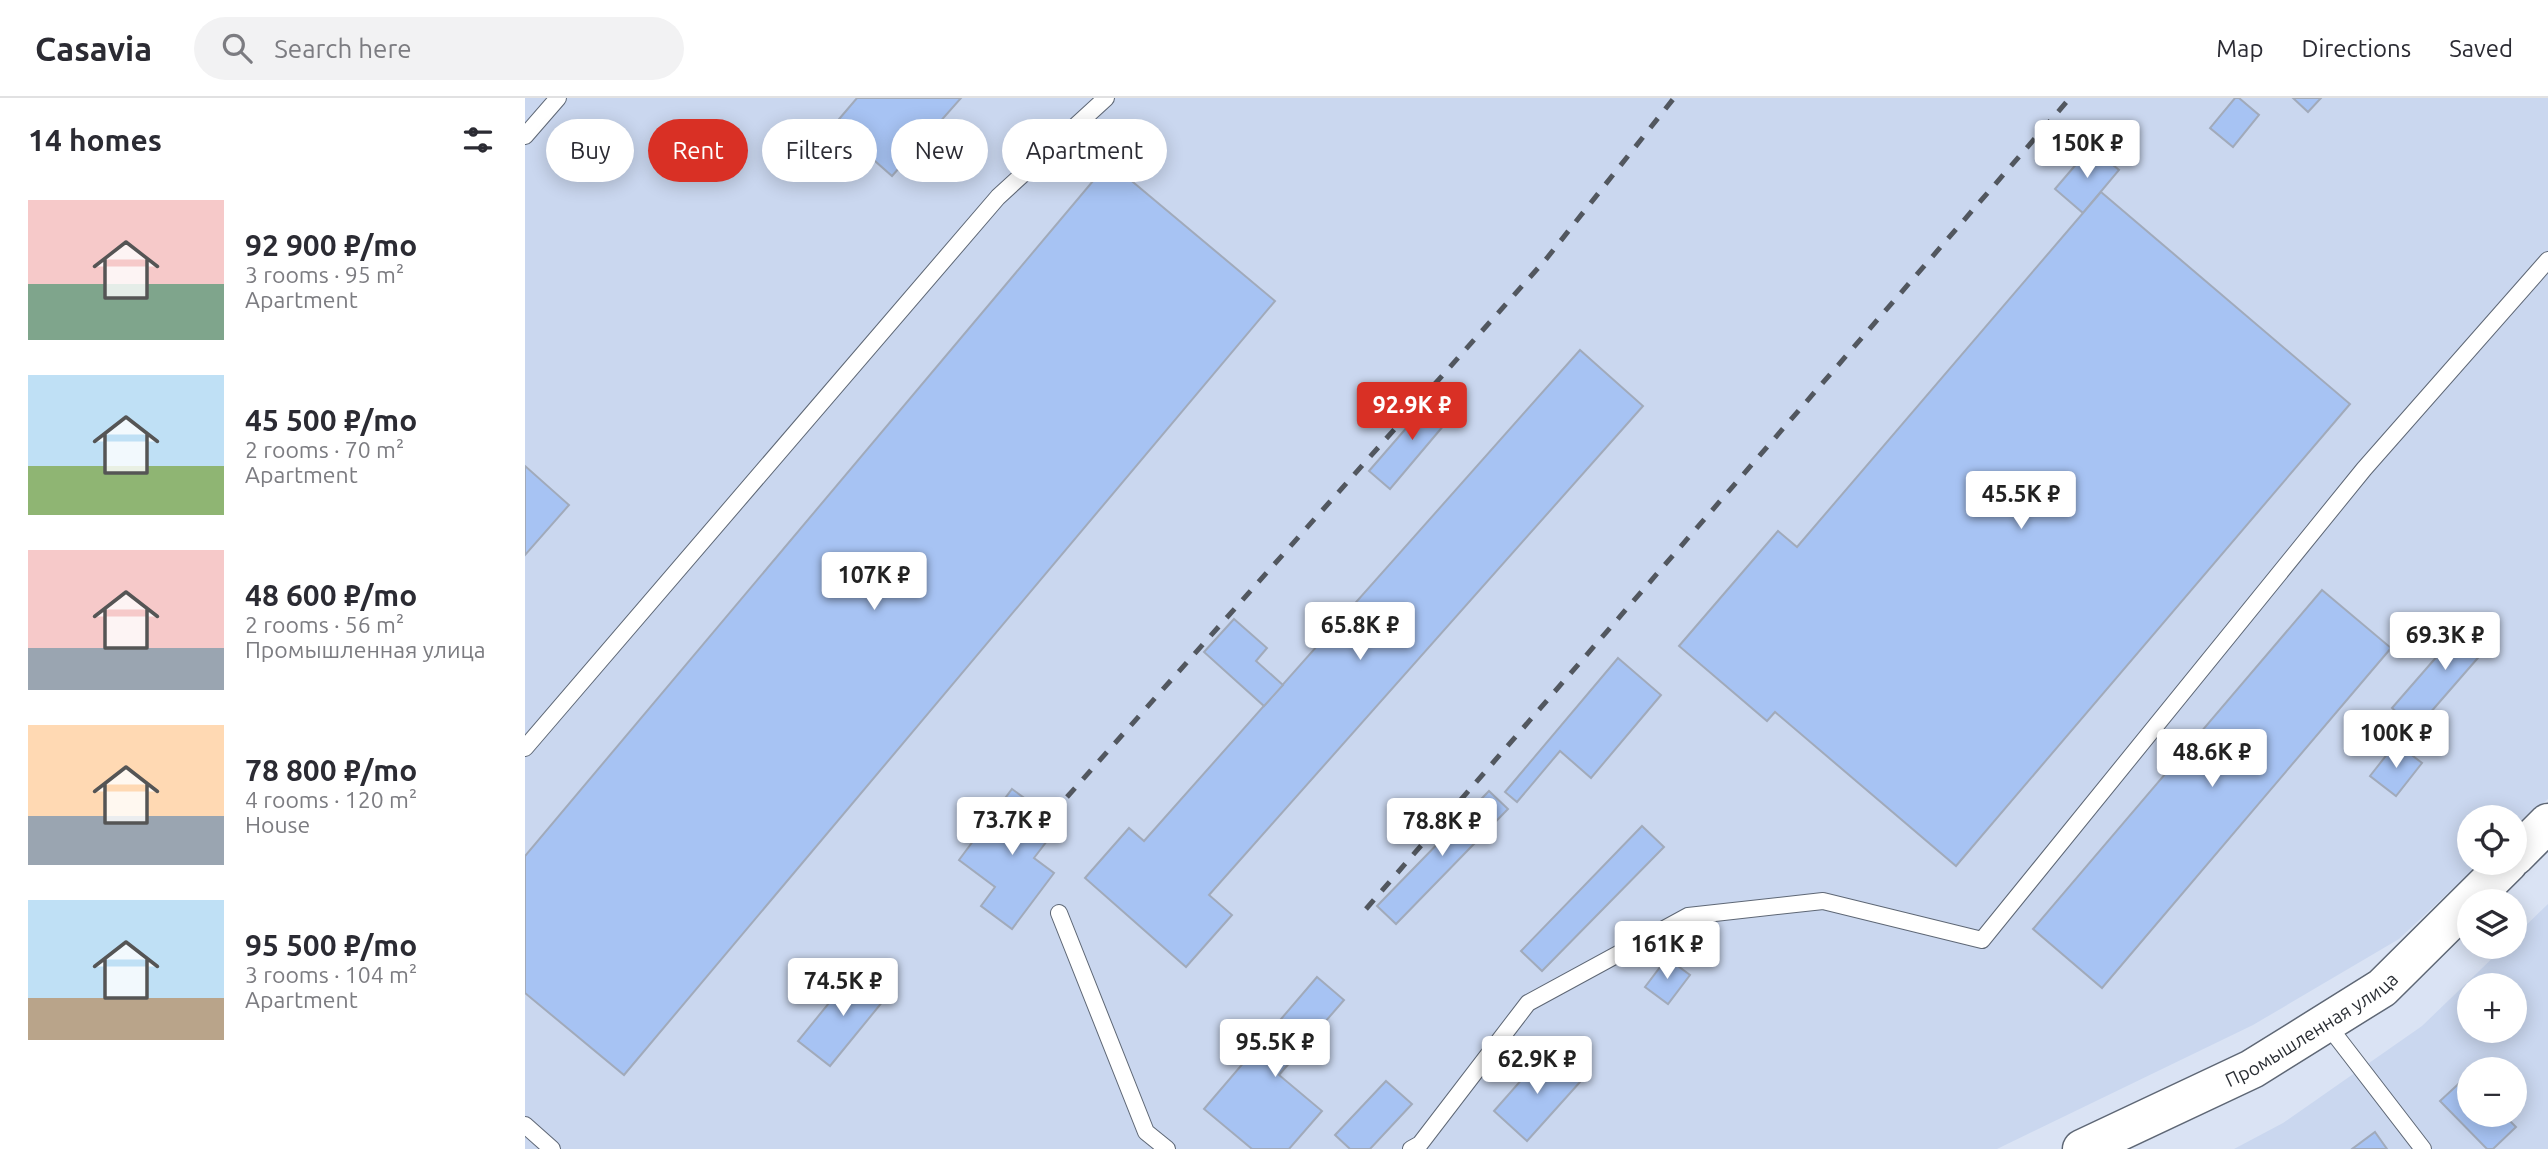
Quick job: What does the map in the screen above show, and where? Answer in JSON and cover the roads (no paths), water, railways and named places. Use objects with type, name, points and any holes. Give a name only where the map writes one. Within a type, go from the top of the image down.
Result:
[{"type":"main road","points":[[2527,844],[2548,822]]},
{"type":"main road","name":"Промышленная улица","points":[[2082,1149],[2252,1069],[2382,988],[2496,875]]},
{"type":"lane","points":[[525,136],[558,98]]},
{"type":"lane","points":[[525,748],[998,197],[1106,98]]},
{"type":"lane","points":[[1411,1149],[1420,1144],[1528,1003],[1688,916],[1823,901],[1982,940],[2364,469],[2548,260]]},
{"type":"lane","points":[[1059,913],[1146,1132],[1167,1149]]},
{"type":"lane","points":[[2326,1023],[2423,1149]]},
{"type":"lane","points":[[525,1125],[552,1149]]},
{"type":"railway","points":[[1067,797],[1547,258],[1674,98]]},
{"type":"railway","points":[[1366,909],[2070,98]]}]
